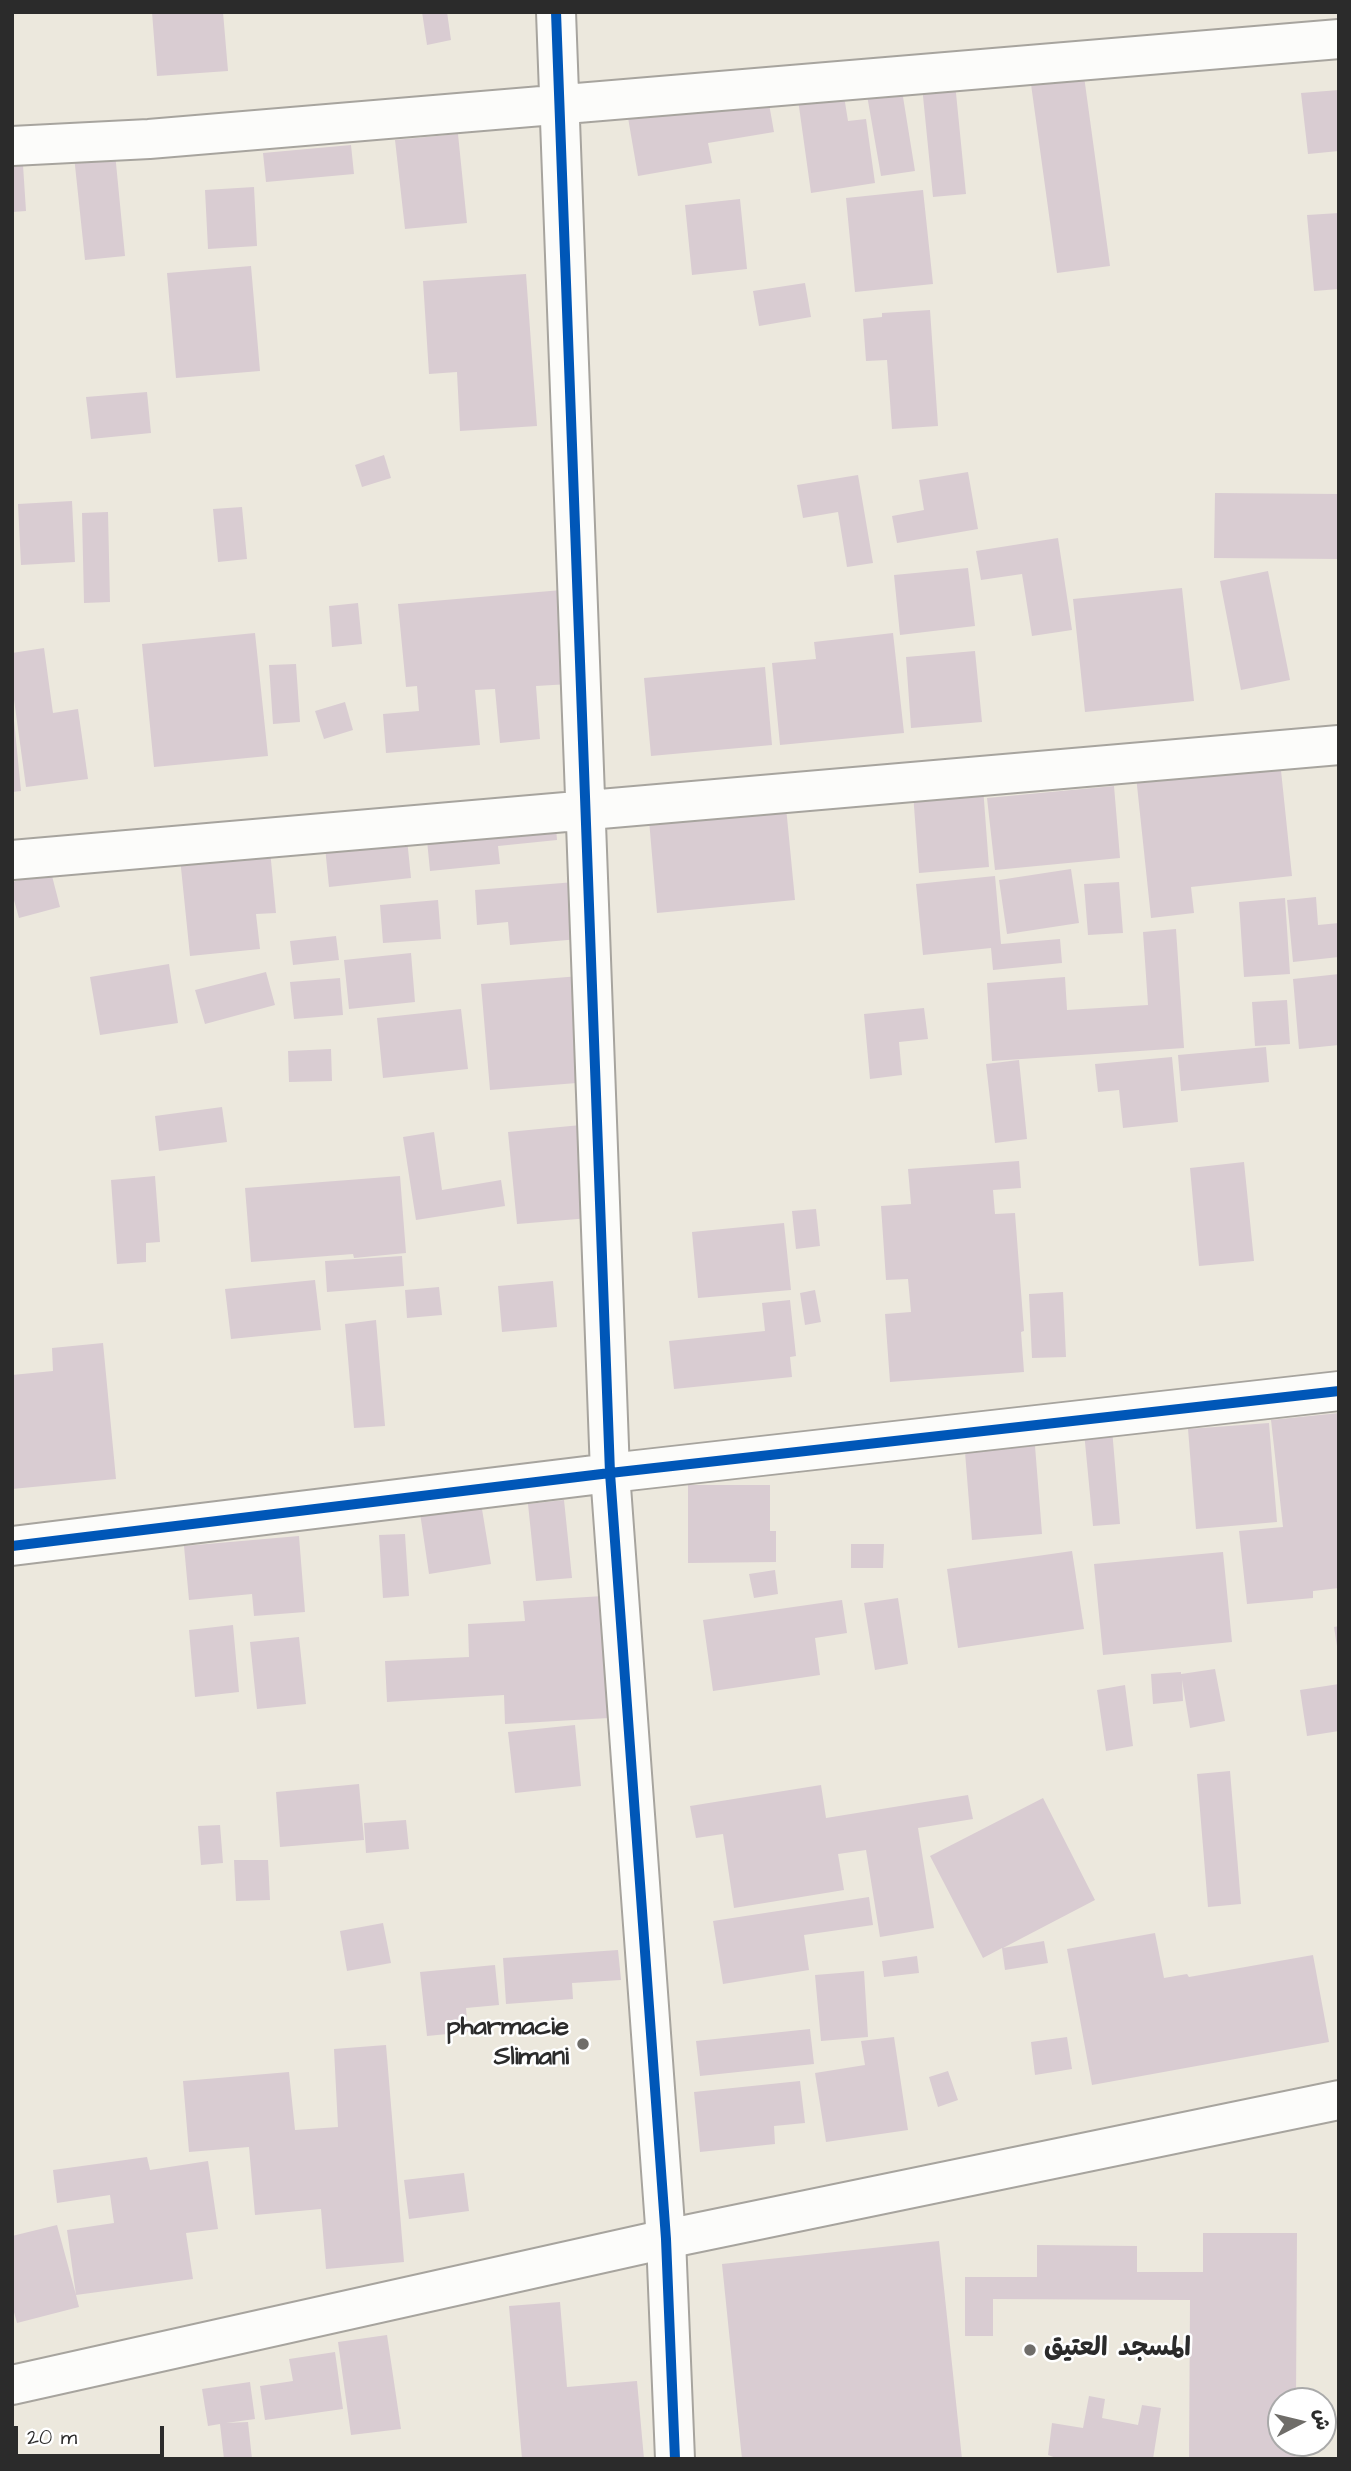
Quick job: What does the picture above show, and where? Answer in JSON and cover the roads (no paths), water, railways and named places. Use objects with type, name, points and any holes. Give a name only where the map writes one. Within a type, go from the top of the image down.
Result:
[{"type":"street","points":[[556,12],[610,1474],[666,2239],[675,2459]]},
{"type":"street","points":[[12,146],[149,139],[1339,39]]},
{"type":"street","points":[[12,860],[1339,745]]},
{"type":"street","points":[[12,1546],[610,1474],[1339,1391]]},
{"type":"street","points":[[12,2385],[666,2239],[1339,2100]]},
{"type":"place","name":"pharmacie Slimani","points":[[583,2044]]},
{"type":"place","name":"المسجد العتيق","points":[[1030,2350]]}]
